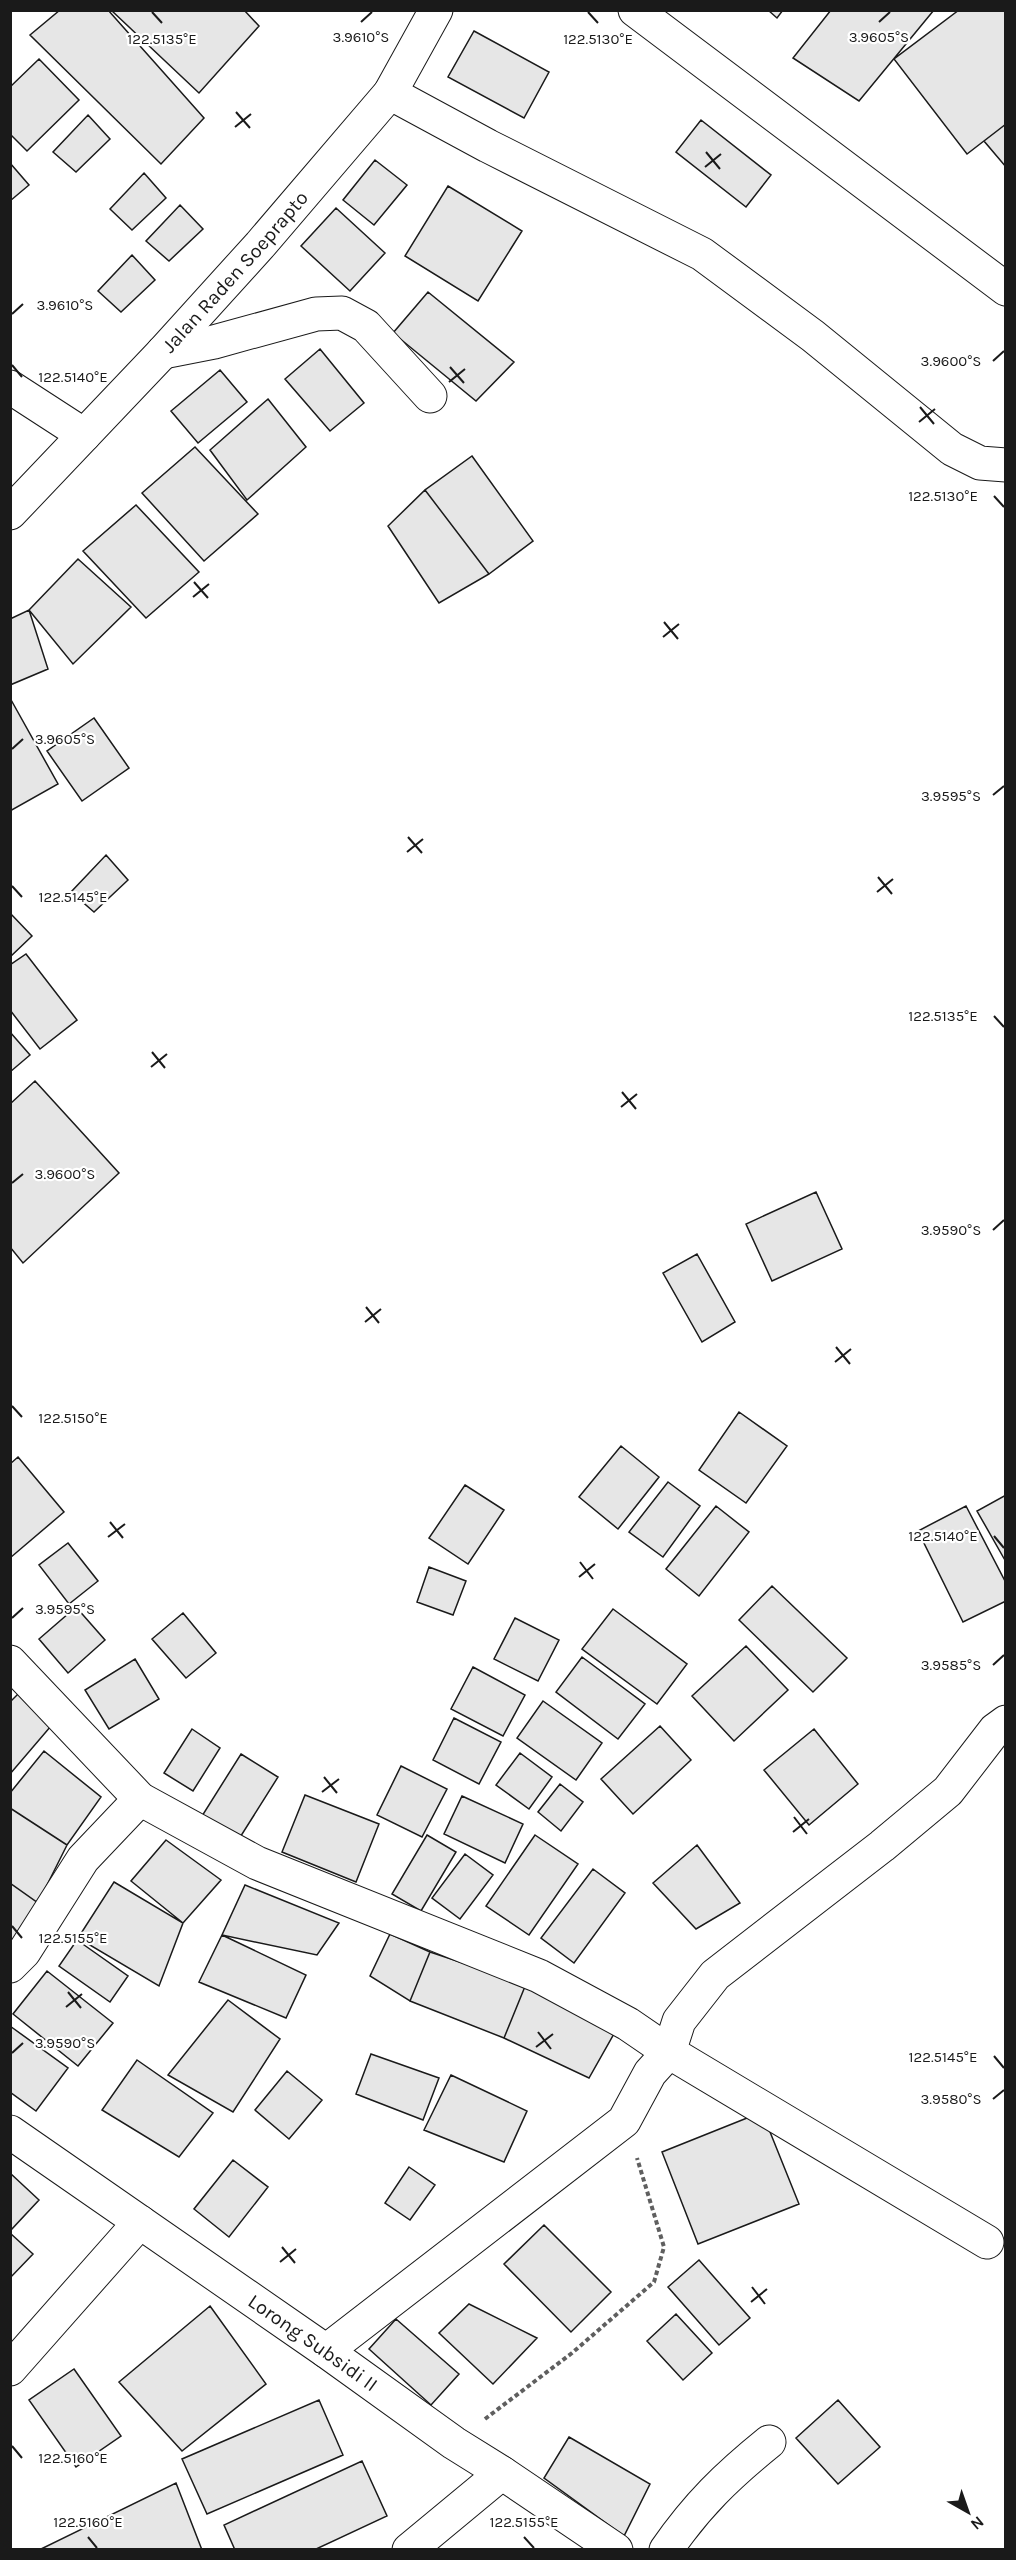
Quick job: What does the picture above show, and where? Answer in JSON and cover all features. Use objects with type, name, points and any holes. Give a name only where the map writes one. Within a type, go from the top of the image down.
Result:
[{"type":"main road","name":"Jalan Raden Soeprapto","points":[[10,513],[163,352],[260,245],[390,93],[436,10]]},
{"type":"main road","points":[[634,10],[1005,289]]},
{"type":"main road","points":[[390,93],[702,254],[830,349],[952,449],[980,463],[1005,465]]},
{"type":"main road","points":[[163,352],[214,342],[316,314],[342,313],[366,326],[430,396]]},
{"type":"main road","points":[[10,387],[84,435]]},
{"type":"main road","points":[[10,1662],[140,1799],[257,1863],[539,1976],[628,2024],[669,2052],[987,2242]]},
{"type":"main road","points":[[326,2351],[624,2121],[650,2073],[669,2052],[679,2021],[715,1975],[882,1846],[948,1791],[995,1730],[1005,1722]]},
{"type":"main road","points":[[10,1966],[24,1952],[83,1859],[140,1799]]},
{"type":"main road","name":"Lorong Subsidi II","points":[[10,2132],[326,2351],[454,2443],[616,2550]]},
{"type":"main road","points":[[10,2369],[140,2222]]},
{"type":"main road","points":[[666,2550],[689,2517],[723,2480],[769,2442]]},
{"type":"main road","points":[[409,2550],[502,2473]]},
{"type":"path","points":[[454,2443],[572,2353],[654,2282],[664,2247],[624,2121]]},
{"type":"building","points":[[60,10],[108,10],[204,118],[161,164],[30,35]]},
{"type":"building","points":[[111,10],[244,10],[259,26],[199,93]]},
{"type":"building","points":[[768,10],[783,10],[777,18]]},
{"type":"building","points":[[831,10],[934,10],[859,101],[793,58]]},
{"type":"building","points":[[959,10],[1006,10],[1006,124],[967,154],[894,59]]},
{"type":"building","points":[[474,31],[549,72],[524,118],[448,77]]},
{"type":"building","points":[[39,59],[79,100],[27,151],[10,134],[10,87]]},
{"type":"building","points":[[88,115],[110,139],[76,172],[53,152]]},
{"type":"building","points":[[701,120],[771,175],[746,207],[676,152]]},
{"type":"building","points":[[1006,124],[1006,167],[984,141]]},
{"type":"building","points":[[375,160],[407,185],[374,225],[343,200]]},
{"type":"building","points":[[10,163],[29,185],[10,201]]},
{"type":"building","points":[[144,173],[166,198],[132,230],[110,209]]},
{"type":"building","points":[[448,186],[522,231],[478,301],[405,256]]},
{"type":"building","points":[[180,205],[203,229],[169,261],[146,241]]},
{"type":"building","points":[[336,208],[385,253],[350,291],[301,246]]},
{"type":"building","points":[[132,255],[155,280],[121,312],[98,291]]},
{"type":"building","points":[[428,292],[514,362],[476,401],[393,333]]},
{"type":"building","points":[[320,349],[364,403],[330,431],[285,379]]},
{"type":"building","points":[[220,370],[247,402],[198,443],[171,411]]},
{"type":"building","points":[[268,399],[306,447],[247,500],[210,450]]},
{"type":"building","points":[[195,447],[258,514],[204,561],[142,493]]},
{"type":"building","points":[[472,456],[533,541],[489,574],[425,490]]},
{"type":"building","points":[[425,490],[489,574],[439,603],[388,526]]},
{"type":"building","points":[[136,505],[199,572],[146,618],[83,551]]},
{"type":"building","points":[[78,559],[131,607],[73,664],[29,610]]},
{"type":"building","points":[[29,610],[48,669],[10,685],[10,619]]},
{"type":"building","points":[[10,698],[58,784],[10,811]]},
{"type":"building","points":[[94,718],[129,768],[82,801],[47,751]]},
{"type":"building","points":[[106,855],[128,880],[94,912],[71,892]]},
{"type":"building","points":[[10,913],[32,936],[10,957]]},
{"type":"building","points":[[26,954],[77,1020],[40,1049],[10,1010],[10,965]]},
{"type":"building","points":[[10,1032],[30,1055],[10,1072]]},
{"type":"building","points":[[35,1081],[119,1173],[23,1263],[10,1247],[10,1104]]},
{"type":"building","points":[[816,1192],[842,1249],[772,1281],[746,1224]]},
{"type":"building","points":[[697,1254],[735,1322],[702,1342],[663,1273]]},
{"type":"building","points":[[739,1412],[787,1446],[746,1503],[699,1470]]},
{"type":"building","points":[[621,1446],[659,1477],[618,1529],[579,1497]]},
{"type":"building","points":[[18,1457],[64,1512],[10,1558],[10,1464]]},
{"type":"building","points":[[668,1482],[700,1506],[663,1557],[629,1532]]},
{"type":"building","points":[[465,1485],[504,1510],[468,1564],[429,1538]]},
{"type":"building","points":[[1006,1495],[1006,1562],[977,1511]]},
{"type":"building","points":[[716,1506],[749,1532],[699,1596],[666,1569]]},
{"type":"building","points":[[966,1506],[1006,1583],[1006,1601],[963,1622],[918,1531]]},
{"type":"building","points":[[68,1543],[98,1581],[69,1604],[39,1565]]},
{"type":"building","points":[[429,1567],[466,1581],[453,1615],[417,1602]]},
{"type":"building","points":[[772,1586],[847,1658],[813,1692],[739,1620]]},
{"type":"building","points":[[76,1607],[105,1640],[68,1673],[39,1639]]},
{"type":"building","points":[[613,1609],[687,1664],[657,1704],[582,1649]]},
{"type":"building","points":[[183,1613],[216,1653],[186,1678],[152,1639]]},
{"type":"building","points":[[515,1618],[559,1640],[538,1681],[494,1659]]},
{"type":"building","points":[[746,1646],[788,1690],[734,1741],[692,1696]]},
{"type":"building","points":[[582,1657],[645,1704],[618,1739],[556,1692]]},
{"type":"building","points":[[135,1659],[159,1699],[109,1729],[85,1690]]},
{"type":"building","points":[[473,1667],[525,1695],[503,1736],[451,1709]]},
{"type":"building","points":[[22,1690],[51,1726],[10,1774],[10,1702]]},
{"type":"building","points":[[543,1701],[602,1743],[576,1780],[517,1738]]},
{"type":"building","points":[[454,1718],[501,1742],[479,1784],[433,1760]]},
{"type":"building","points":[[660,1726],[691,1760],[633,1814],[601,1779]]},
{"type":"building","points":[[192,1729],[220,1748],[193,1791],[164,1773]]},
{"type":"building","points":[[814,1729],[858,1784],[809,1825],[764,1770]]},
{"type":"building","points":[[44,1751],[101,1797],[67,1845],[10,1808],[10,1793]]},
{"type":"building","points":[[520,1753],[552,1777],[529,1809],[496,1785]]},
{"type":"building","points":[[241,1754],[278,1777],[239,1839],[202,1816]]},
{"type":"building","points":[[401,1766],[447,1789],[422,1837],[377,1815]]},
{"type":"building","points":[[560,1784],[583,1802],[561,1831],[538,1812]]},
{"type":"building","points":[[305,1795],[379,1824],[356,1882],[282,1852]]},
{"type":"building","points":[[462,1796],[523,1824],[505,1863],[444,1834]]},
{"type":"building","points":[[10,1808],[67,1845],[38,1903],[10,1883]]},
{"type":"building","points":[[427,1835],[456,1852],[421,1911],[392,1894]]},
{"type":"building","points":[[535,1835],[578,1864],[529,1935],[486,1906]]},
{"type":"building","points":[[166,1840],[221,1880],[183,1923],[131,1881]]},
{"type":"building","points":[[697,1845],[740,1903],[696,1929],[653,1883]]},
{"type":"building","points":[[465,1854],[493,1875],[460,1919],[432,1898]]},
{"type":"building","points":[[593,1869],[625,1893],[574,1963],[541,1938]]},
{"type":"building","points":[[114,1882],[183,1923],[159,1986],[78,1938]]},
{"type":"building","points":[[10,1883],[38,1903],[10,1946]]},
{"type":"building","points":[[245,1885],[339,1923],[317,1955],[222,1935]]},
{"type":"building","points":[[390,1934],[430,1952],[410,2001],[370,1976]]},
{"type":"building","points":[[222,1935],[306,1975],[286,2018],[199,1982]]},
{"type":"building","points":[[77,1940],[128,1976],[110,2002],[59,1966]]},
{"type":"building","points":[[430,1952],[526,1984],[504,2038],[410,2001]]},
{"type":"building","points":[[47,1971],[113,2023],[78,2066],[13,2014]]},
{"type":"building","points":[[526,1984],[615,2032],[589,2078],[504,2038]]},
{"type":"building","points":[[228,2000],[280,2039],[233,2112],[168,2075]]},
{"type":"building","points":[[10,2026],[68,2068],[36,2111],[10,2092]]},
{"type":"building","points":[[371,2054],[439,2078],[423,2120],[356,2094]]},
{"type":"building","points":[[137,2060],[213,2113],[179,2157],[102,2110]]},
{"type":"building","points":[[287,2071],[322,2100],[289,2139],[255,2110]]},
{"type":"building","points":[[451,2075],[527,2111],[504,2162],[424,2130]]},
{"type":"building","points":[[762,2112],[799,2204],[698,2244],[662,2152]]},
{"type":"building","points":[[233,2160],[268,2187],[229,2237],[194,2209]]},
{"type":"building","points":[[409,2167],[435,2185],[410,2220],[385,2203]]},
{"type":"building","points":[[10,2173],[39,2200],[10,2231]]},
{"type":"building","points":[[544,2225],[611,2292],[571,2332],[504,2264]]},
{"type":"building","points":[[10,2233],[33,2254],[10,2278]]},
{"type":"building","points":[[699,2260],[750,2318],[719,2345],[668,2287]]},
{"type":"building","points":[[469,2304],[537,2338],[493,2384],[439,2333]]},
{"type":"building","points":[[210,2306],[266,2384],[182,2451],[119,2382]]},
{"type":"building","points":[[676,2314],[712,2353],[683,2380],[647,2341]]},
{"type":"building","points":[[396,2319],[459,2374],[431,2405],[369,2349]]},
{"type":"building","points":[[74,2369],[121,2436],[76,2467],[29,2400]]},
{"type":"building","points":[[319,2400],[343,2455],[207,2514],[182,2459]]},
{"type":"building","points":[[838,2400],[880,2447],[838,2484],[796,2438]]},
{"type":"building","points":[[569,2437],[650,2484],[624,2536],[544,2478]]},
{"type":"building","points":[[362,2461],[387,2516],[314,2550],[235,2550],[224,2525]]},
{"type":"building","points":[[176,2483],[202,2550],[39,2550]]}]
